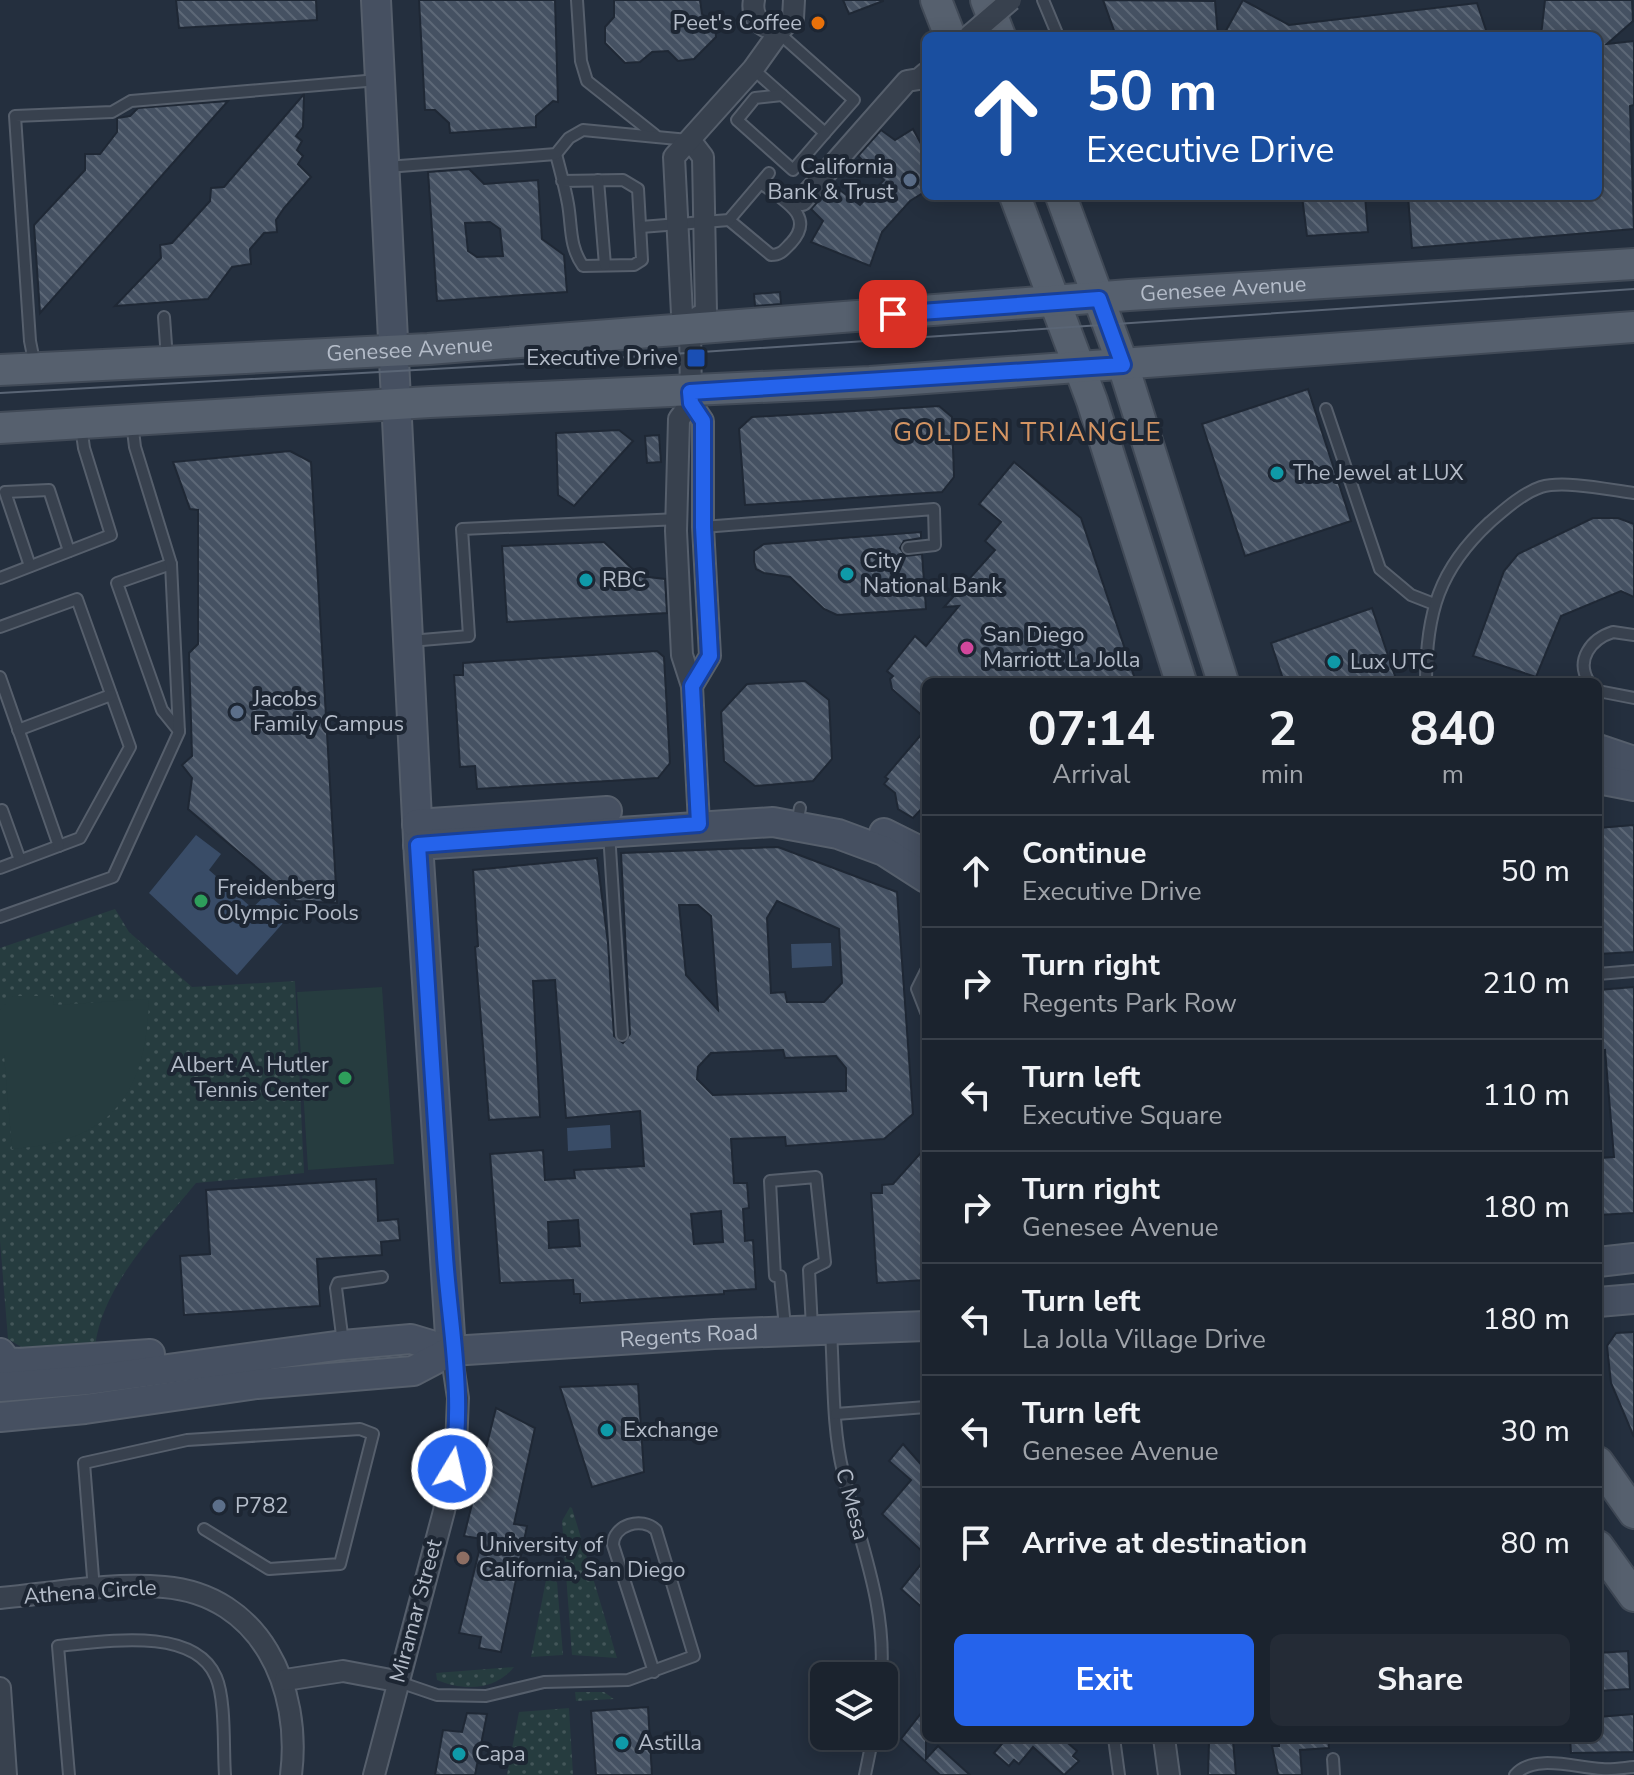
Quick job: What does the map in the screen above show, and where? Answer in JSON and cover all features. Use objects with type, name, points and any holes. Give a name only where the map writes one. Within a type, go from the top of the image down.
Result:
[{"type":"main road","points":[[936,0],[948,32]]},
{"type":"main road","points":[[986,0],[998,32]]},
{"type":"main road","points":[[1016,200],[1079,369],[1180,678]]},
{"type":"main road","points":[[1062,200],[1123,365],[1222,678]]},
{"type":"main road","name":"Genesee Avenue","points":[[0,370],[392,351],[690,327],[1634,264]]},
{"type":"main road","points":[[0,428],[394,404],[691,398],[1634,327]]},
{"type":"main road","points":[[1602,1468],[1634,1513]]},
{"type":"main road","points":[[1602,1552],[1634,1596]]},
{"type":"street","points":[[376,0],[394,404],[451,1351]]},
{"type":"street","points":[[692,686],[710,656],[703,527],[703,421],[691,398],[690,327],[682,314],[674,157],[753,69],[793,18],[794,0]]},
{"type":"street","points":[[974,32],[1011,0]]},
{"type":"street","points":[[754,8],[768,28],[782,31]]},
{"type":"street","points":[[753,69],[757,42],[754,8]]},
{"type":"street","points":[[802,200],[916,79]]},
{"type":"street","points":[[690,140],[703,157],[706,222],[706,312],[690,327]]},
{"type":"street","points":[[691,398],[679,419],[678,525],[682,655],[692,686],[699,815]]},
{"type":"street","points":[[678,525],[703,527]]},
{"type":"street","points":[[680,625],[708,622]]},
{"type":"street","points":[[1602,750],[1634,761]]},
{"type":"street","points":[[1602,780],[1634,786]]},
{"type":"street","points":[[418,835],[609,830],[749,803],[798,816],[884,851],[922,875]]},
{"type":"street","points":[[418,835],[699,815]]},
{"type":"street","points":[[798,816],[853,820],[922,852]]},
{"type":"street","points":[[1602,1262],[1634,1258]]},
{"type":"street","points":[[1602,1302],[1634,1299]]},
{"type":"street","name":"Regents Road","points":[[0,1387],[88,1380],[247,1357],[411,1339],[451,1351],[922,1326]]},
{"type":"street","points":[[0,1353],[7,1362],[19,1363],[193,1351],[247,1357]]},
{"type":"street","name":"Regents Road","points":[[0,1417],[85,1409],[271,1382],[413,1371],[451,1351]]},
{"type":"street","name":"Miramar Street","points":[[374,1775],[396,1681],[444,1511],[456,1447],[458,1398],[451,1351]]},
{"type":"street","name":"Athena Circle","points":[[0,1598],[167,1587],[214,1602],[262,1642],[285,1680],[294,1730],[291,1775]]},
{"type":"street","points":[[285,1680],[343,1671],[396,1681]]},
{"type":"street","points":[[0,1688],[6,1775]]},
{"type":"street","points":[[1165,1742],[1169,1775]]},
{"type":"lane","points":[[577,0],[581,61],[587,81],[655,135]]},
{"type":"lane","points":[[1043,0],[1056,32]]},
{"type":"lane","points":[[782,31],[854,100],[793,170],[737,120],[755,98],[782,95]]},
{"type":"lane","points":[[753,69],[825,133]]},
{"type":"lane","points":[[35,368],[30,341],[15,116],[112,112],[131,101],[380,80]]},
{"type":"lane","points":[[384,168],[556,154],[569,138],[583,130],[690,140]]},
{"type":"lane","points":[[556,154],[573,250],[583,266],[634,265],[642,260],[638,189],[623,180],[562,181]]},
{"type":"lane","points":[[641,227],[729,220],[769,173]]},
{"type":"lane","points":[[598,180],[605,265]]},
{"type":"lane","points":[[729,220],[771,255],[782,252],[800,233],[803,226],[799,215],[761,183]]},
{"type":"lane","points":[[164,317],[167,361]]},
{"type":"lane","points":[[1326,409],[1380,569],[1411,595],[1434,604]]},
{"type":"lane","points":[[0,917],[113,877],[179,732],[171,564],[135,447],[132,420]]},
{"type":"lane","points":[[0,578],[111,535],[84,448],[80,424]]},
{"type":"lane","points":[[1426,678],[1428,628],[1443,578],[1471,540],[1508,506],[1542,486],[1634,493]]},
{"type":"lane","points":[[30,566],[5,492],[49,490],[69,551]]},
{"type":"lane","points":[[703,527],[934,509],[935,545],[908,548]]},
{"type":"lane","points":[[408,642],[469,636],[462,529],[678,525]]},
{"type":"lane","points":[[171,564],[117,583],[162,710],[179,732]]},
{"type":"lane","points":[[0,627],[77,599],[130,747],[80,838],[0,868]]},
{"type":"lane","points":[[1588,678],[1583,664],[1595,641],[1613,632],[1634,635]]},
{"type":"lane","points":[[0,677],[59,846]]},
{"type":"lane","points":[[1602,692],[1634,698]]},
{"type":"lane","points":[[18,730],[111,695]]},
{"type":"lane","points":[[2,810],[20,860]]},
{"type":"lane","points":[[609,830],[622,1035]]},
{"type":"lane","points":[[1602,974],[1634,971]]},
{"type":"lane","points":[[922,979],[917,989],[922,1002]]},
{"type":"lane","points":[[816,1177],[825,1262],[809,1270],[809,1330],[780,1276],[775,1276],[770,1181],[816,1177]]},
{"type":"lane","points":[[343,1345],[338,1283],[382,1277]]},
{"type":"lane","name":"C Mesa","points":[[809,1330],[836,1414],[843,1473],[883,1632],[882,1662]]},
{"type":"lane","points":[[836,1414],[922,1407]]},
{"type":"lane","points":[[94,1590],[84,1463],[187,1440],[360,1429],[373,1434],[340,1564],[269,1569],[204,1529]]},
{"type":"lane","points":[[396,1681],[430,1693],[460,1698],[486,1696],[544,1682],[628,1680],[654,1672],[694,1656],[656,1530],[650,1524],[640,1523],[618,1529],[613,1545],[654,1672]]},
{"type":"lane","points":[[69,1775],[58,1646],[155,1640],[185,1649],[210,1666],[218,1680],[225,1775]]},
{"type":"lane","points":[[1115,1742],[1119,1775]]},
{"type":"lane","points":[[865,1775],[870,1750]]},
{"type":"lane","points":[[1333,1759],[1334,1775]]},
{"type":"lane","points":[[1515,1775],[1516,1771],[1536,1765],[1634,1767]]},
{"type":"green space","points":[[115,909],[129,932],[192,987],[295,981],[304,1173],[196,1183],[149,1239],[120,1280],[108,1302],[95,1347],[28,1351],[8,1339],[0,1241],[0,948]]},
{"type":"green space","name":"Albert A. Hutler Tennis Center","points":[[382,987],[394,1164],[308,1170],[297,992]]},
{"type":"green space","points":[[13,996],[53,996],[54,1005],[149,999],[146,1033],[131,1087],[117,1107],[99,1124],[75,1136],[12,1149],[4,1055],[0,1055],[0,1010]]},
{"type":"green space","points":[[570,1507],[617,1658],[572,1655],[562,1521]]},
{"type":"green space","points":[[546,1580],[557,1582],[563,1655],[531,1657]]},
{"type":"green space","points":[[514,1667],[498,1681],[478,1687],[447,1684],[437,1680],[436,1673]]},
{"type":"green space","points":[[575,1692],[604,1692],[614,1699],[576,1701]]},
{"type":"green space","points":[[569,1708],[573,1775],[507,1775],[519,1712]]},
{"type":"water","name":"Freidenberg Olympic Pools","points":[[196,835],[221,854],[209,870],[252,908],[267,894],[291,914],[237,975],[149,893]]},
{"type":"water","points":[[831,943],[832,966],[792,968],[791,944]]},
{"type":"water","points":[[610,1125],[611,1148],[568,1151],[567,1128]]},
{"type":"building","points":[[176,0],[316,0],[317,20],[179,28]]},
{"type":"building","points":[[419,0],[555,0],[558,102],[553,101],[536,116],[536,127],[450,133],[449,123],[435,110],[425,110]]},
{"type":"building","points":[[614,0],[700,0],[702,14],[715,22],[716,37],[694,59],[678,61],[668,51],[652,52],[640,62],[625,63],[605,43],[605,27],[614,17]]},
{"type":"building","points":[[843,0],[883,0],[883,1],[849,14]]},
{"type":"building","points":[[1103,0],[1215,1],[1218,32],[1115,32]]},
{"type":"building","points":[[1243,0],[1289,25],[1477,3],[1487,32],[1225,32]]},
{"type":"building","points":[[1545,0],[1632,0],[1633,21],[1607,44],[1634,41],[1634,105],[1630,106],[1634,229],[1412,248],[1408,200],[1602,200],[1602,32],[1541,32]]},
{"type":"building","points":[[304,94],[303,127],[296,136],[302,141],[297,150],[303,156],[298,164],[311,177],[276,220],[277,232],[264,233],[250,249],[251,264],[232,267],[208,299],[115,306],[161,258],[160,245],[172,243],[210,201],[211,188],[224,187]]},
{"type":"building","points":[[228,101],[40,313],[34,225],[85,170],[85,154],[100,154],[117,132],[117,118],[130,116],[138,108]]},
{"type":"building","points":[[913,129],[922,146],[922,194],[910,201],[882,232],[870,266],[811,242],[823,221],[811,209],[833,185],[860,205],[884,180],[858,156],[881,130],[895,140]]},
{"type":"building","points":[[469,169],[484,184],[538,180],[542,239],[564,255],[567,292],[437,301],[428,172]],"holes":[[[490,222],[500,229],[503,256],[477,257],[468,251],[465,223]]]},
{"type":"building","points":[[1302,200],[1365,200],[1368,232],[1307,236]]},
{"type":"building","points":[[780,292],[781,304],[755,306],[754,294]]},
{"type":"building","name":"The Jewel at LUX","points":[[1308,389],[1351,521],[1245,556],[1202,424]]},
{"type":"building","points":[[939,406],[952,417],[954,477],[942,492],[745,505],[739,429],[752,417]]},
{"type":"building","points":[[619,430],[633,441],[574,506],[558,495],[556,433]]},
{"type":"building","points":[[659,435],[661,462],[647,463],[645,436]]},
{"type":"building","points":[[290,451],[311,462],[337,903],[296,901],[188,809],[192,778],[182,765],[192,756],[189,653],[198,644],[198,510],[190,509],[173,462]]},
{"type":"building","points":[[1014,462],[1081,518],[1135,678],[922,678],[922,715],[892,689],[890,679],[893,676],[887,671],[915,636],[926,646],[959,606],[944,607],[995,550],[985,541],[1001,522],[979,504]]},
{"type":"building","points":[[1593,518],[1618,518],[1634,524],[1634,597],[1621,591],[1561,616],[1536,677],[1473,656],[1504,571],[1518,554]]},
{"type":"building","name":"City National Bank","points":[[921,532],[921,538],[904,541],[900,548],[906,556],[922,554],[926,609],[837,615],[824,609],[790,577],[764,573],[756,569],[754,561],[754,551],[764,544]]},
{"type":"building","name":"RBC","points":[[604,542],[640,576],[665,579],[667,613],[507,622],[502,546]]},
{"type":"building","name":"Lux UTC","points":[[1372,608],[1396,678],[1283,678],[1271,643]]},
{"type":"building","points":[[657,651],[664,657],[670,763],[658,778],[477,789],[475,766],[460,767],[454,675],[463,675],[463,663]]},
{"type":"building","points":[[805,681],[829,700],[832,759],[813,781],[755,786],[724,761],[721,712],[747,684]]},
{"type":"building","points":[[922,734],[922,808],[913,818],[898,809],[895,793],[884,784],[888,779],[885,777]]},
{"type":"building","points":[[1634,825],[1634,952],[1602,954],[1602,828]]},
{"type":"building","points":[[778,847],[897,892],[913,1114],[884,1139],[786,1146],[785,1137],[731,1139],[734,1183],[747,1183],[749,1208],[743,1209],[745,1241],[753,1240],[756,1289],[724,1291],[724,1294],[580,1303],[580,1294],[574,1294],[573,1280],[500,1283],[490,1154],[543,1150],[545,1180],[575,1178],[574,1170],[644,1166],[640,1111],[566,1118],[555,980],[533,981],[540,1117],[489,1120],[475,947],[478,946],[473,870],[597,858],[608,943],[614,1036],[623,1043],[630,1034],[621,853]],"holes":[[[777,901],[839,929],[842,983],[824,1002],[787,1002],[785,992],[771,993],[767,918]],[[679,905],[698,905],[711,916],[718,1010],[686,975]],[[783,1050],[785,1058],[836,1056],[846,1068],[846,1091],[713,1095],[697,1079],[698,1067],[711,1053]],[[721,1211],[723,1242],[694,1244],[691,1214]],[[578,1220],[580,1246],[549,1248],[548,1222]]]},
{"type":"building","points":[[1634,987],[1634,1213],[1602,1215],[1602,1158],[1614,1157],[1605,1050],[1602,1050],[1602,990]]},
{"type":"building","points":[[922,1151],[922,1280],[877,1283],[871,1193],[882,1193],[882,1185],[893,1184]]},
{"type":"building","points":[[376,1179],[378,1221],[398,1219],[400,1240],[381,1242],[382,1255],[317,1259],[320,1306],[184,1315],[180,1256],[210,1254],[206,1190]]},
{"type":"building","points":[[1634,1332],[1634,1437],[1611,1383],[1607,1346],[1616,1333]]},
{"type":"building","name":"Exchange","points":[[638,1384],[644,1472],[592,1487],[560,1387]]},
{"type":"building","points":[[496,1408],[535,1428],[514,1524],[527,1526],[501,1652],[479,1648],[481,1637],[459,1633],[482,1539],[464,1536]]},
{"type":"building","points":[[903,1444],[922,1465],[922,1551],[882,1514],[911,1480],[889,1461]]},
{"type":"building","points":[[922,1563],[922,1607],[901,1589]]},
{"type":"building","points":[[1628,1651],[1630,1689],[1602,1691],[1602,1653]]},
{"type":"building","name":"Astilla","points":[[648,1707],[652,1775],[596,1775],[591,1711]]},
{"type":"building","points":[[922,1712],[922,1742],[926,1742],[926,1759],[938,1746],[970,1775],[940,1775],[901,1739]]},
{"type":"building","name":"Capa","points":[[467,1713],[487,1714],[475,1775],[435,1775],[443,1730],[462,1732]]},
{"type":"building","points":[[1634,1714],[1634,1752],[1571,1753],[1570,1742],[1602,1742],[1602,1717]]},
{"type":"building","points":[[1004,1742],[1067,1742],[1077,1751],[1073,1756],[1079,1761],[1064,1775],[1033,1747],[1019,1764],[1014,1760],[1009,1766],[994,1753]]},
{"type":"building","points":[[1233,1742],[1236,1775],[1208,1775],[1209,1743]]},
{"type":"building","points":[[1279,1742],[1328,1742],[1329,1748],[1300,1750],[1302,1775],[1278,1775],[1272,1746],[1279,1746]]},
{"type":"tram line","points":[[0,393],[540,363],[1634,289]]},
{"type":"place","name":"Peet's Coffee","points":[[818,23]]},
{"type":"place","name":"California Bank & Trust","points":[[910,180]]},
{"type":"place","name":"Executive Drive","points":[[696,358]]},
{"type":"place","name":"The Jewel at LUX","points":[[1277,473]]},
{"type":"place","name":"City National Bank","points":[[847,574]]},
{"type":"place","name":"RBC","points":[[586,580]]},
{"type":"place","name":"San Diego Marriott La Jolla","points":[[967,648]]},
{"type":"place","name":"Lux UTC","points":[[1334,662]]},
{"type":"place","name":"Jacobs Family Campus","points":[[237,712]]},
{"type":"place","name":"Freidenberg Olympic Pools","points":[[201,901]]},
{"type":"place","name":"Albert A. Hutler Tennis Center","points":[[345,1078]]},
{"type":"place","name":"Exchange","points":[[607,1430]]},
{"type":"place","name":"P782","points":[[219,1506]]},
{"type":"place","name":"University of California, San Diego","points":[[463,1558]]},
{"type":"place","name":"Astilla","points":[[622,1743]]},
{"type":"place","name":"Capa","points":[[459,1754]]},
{"type":"district","name":"GOLDEN TRIANGLE","points":[[1028,432]]},
{"type":"route","points":[[452,1469],[459,1421],[458,1398],[451,1351],[418,845],[699,824],[692,686],[710,656],[703,527],[703,421],[699,410],[691,403],[690,392],[1123,365],[1099,299],[893,314]]}]
